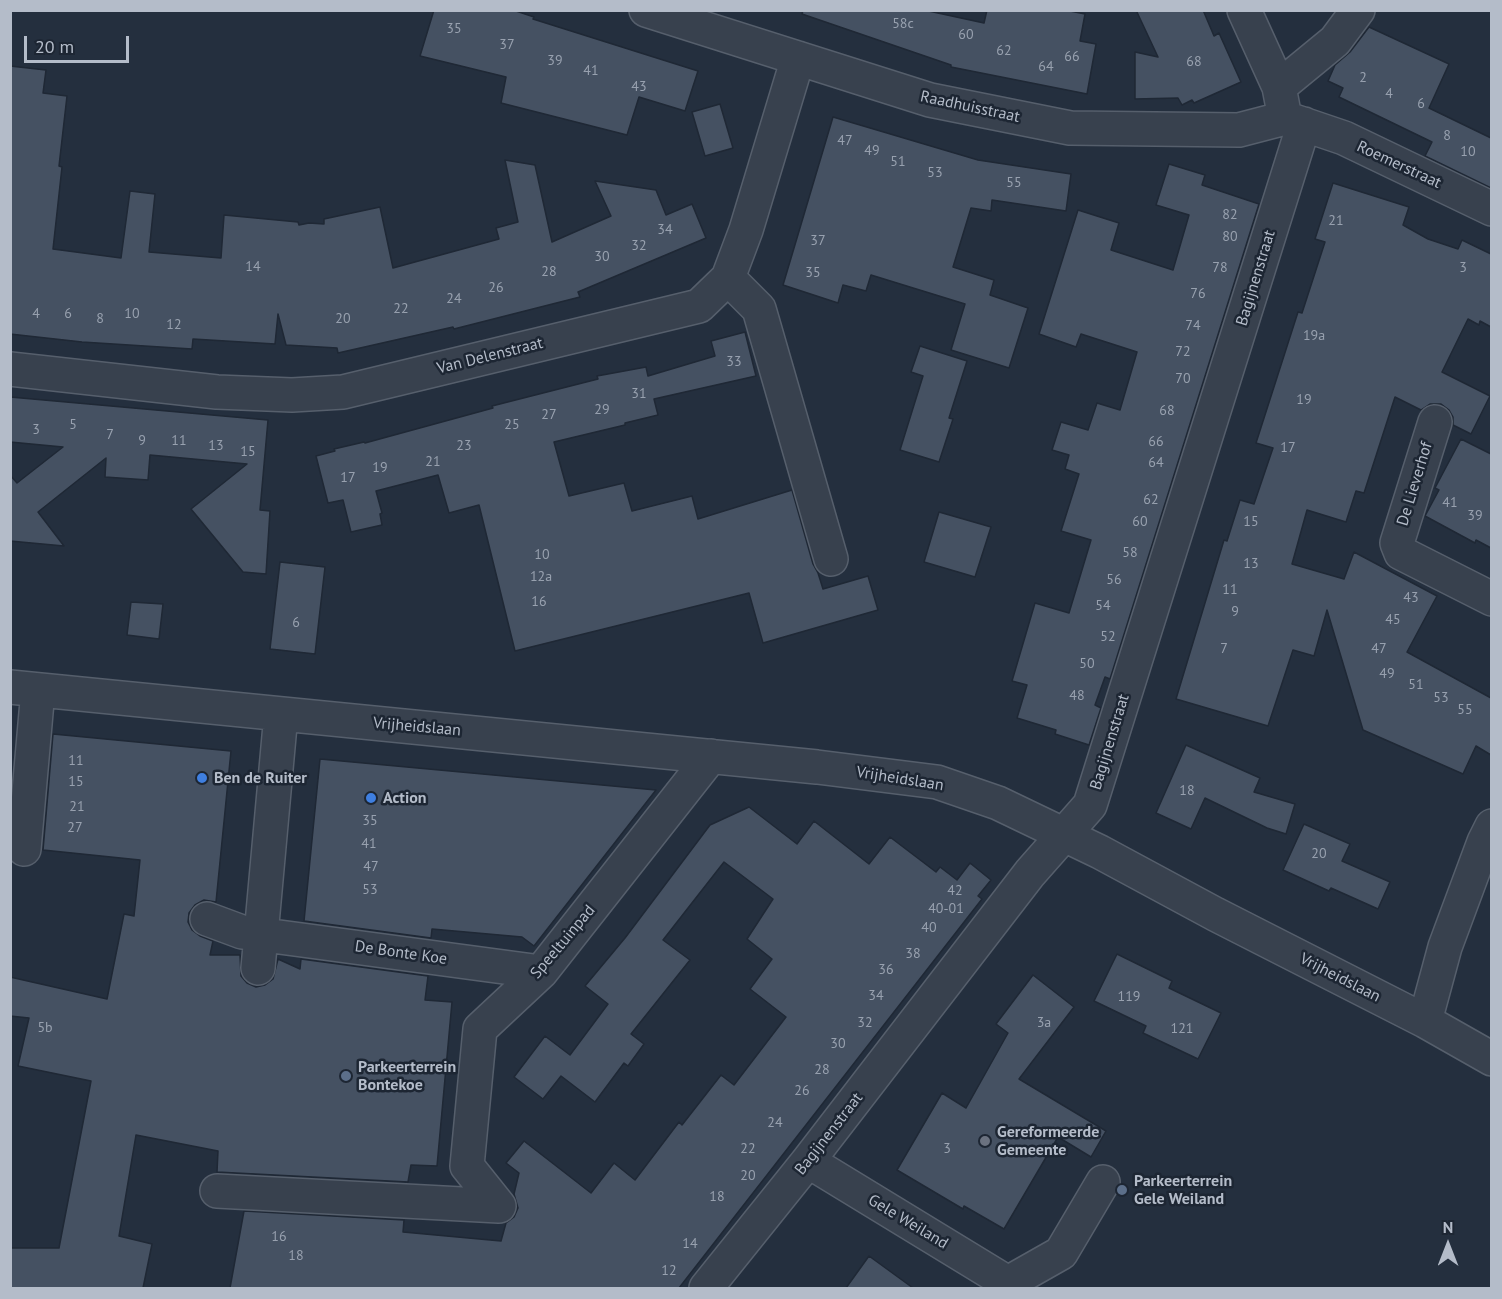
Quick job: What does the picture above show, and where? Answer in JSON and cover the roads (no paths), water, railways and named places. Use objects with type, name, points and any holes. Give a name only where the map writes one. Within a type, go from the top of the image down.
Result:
[{"type":"street","name":"Raadhuisstraat","points":[[646,10],[930,100],[1070,128],[1239,130],[1289,110]]},
{"type":"street","points":[[1244,10],[1289,110]]},
{"type":"street","points":[[1289,110],[1358,10]]},
{"type":"street","name":"Van Delenstraat","points":[[10,369],[217,392],[292,395],[343,392],[699,306],[728,278],[746,230],[798,58]]},
{"type":"street","name":"Roemerstraat","points":[[1289,110],[1491,208]]},
{"type":"street","name":"Bagijnenstraat","points":[[706,1288],[808,1161],[1030,873],[1090,806],[1289,110]]},
{"type":"street","points":[[728,278],[759,309],[831,559]]},
{"type":"street","name":"De Lieverhof","points":[[1435,422],[1397,543],[1401,553],[1491,599]]},
{"type":"street","points":[[24,688],[24,849]]},
{"type":"street","name":"Vrijheidslaan","points":[[24,688],[711,756],[937,782],[998,803],[1063,834],[1425,1021],[1491,1059]]},
{"type":"street","points":[[258,968],[281,714]]},
{"type":"street","name":"Speeltuinpad","points":[[217,1191],[499,1206],[467,1166],[480,1029],[541,972],[711,756]]},
{"type":"street","points":[[1425,1021],[1445,947],[1491,826]]},
{"type":"street","name":"De Bonte Koe","points":[[207,920],[242,932],[541,972]]},
{"type":"street","name":"Gele Weiland","points":[[808,1161],[1008,1286],[1061,1253],[1103,1182]]},
{"type":"place","name":"Ben de Ruiter","points":[[202,778]]},
{"type":"place","name":"Action","points":[[371,798]]},
{"type":"place","name":"Parkeerterrein Bontekoe","points":[[346,1076]]},
{"type":"place","name":"Gereformeerde Gemeente","points":[[985,1141]]},
{"type":"place","name":"Parkeerterrein Gele Weiland","points":[[1122,1190]]}]
